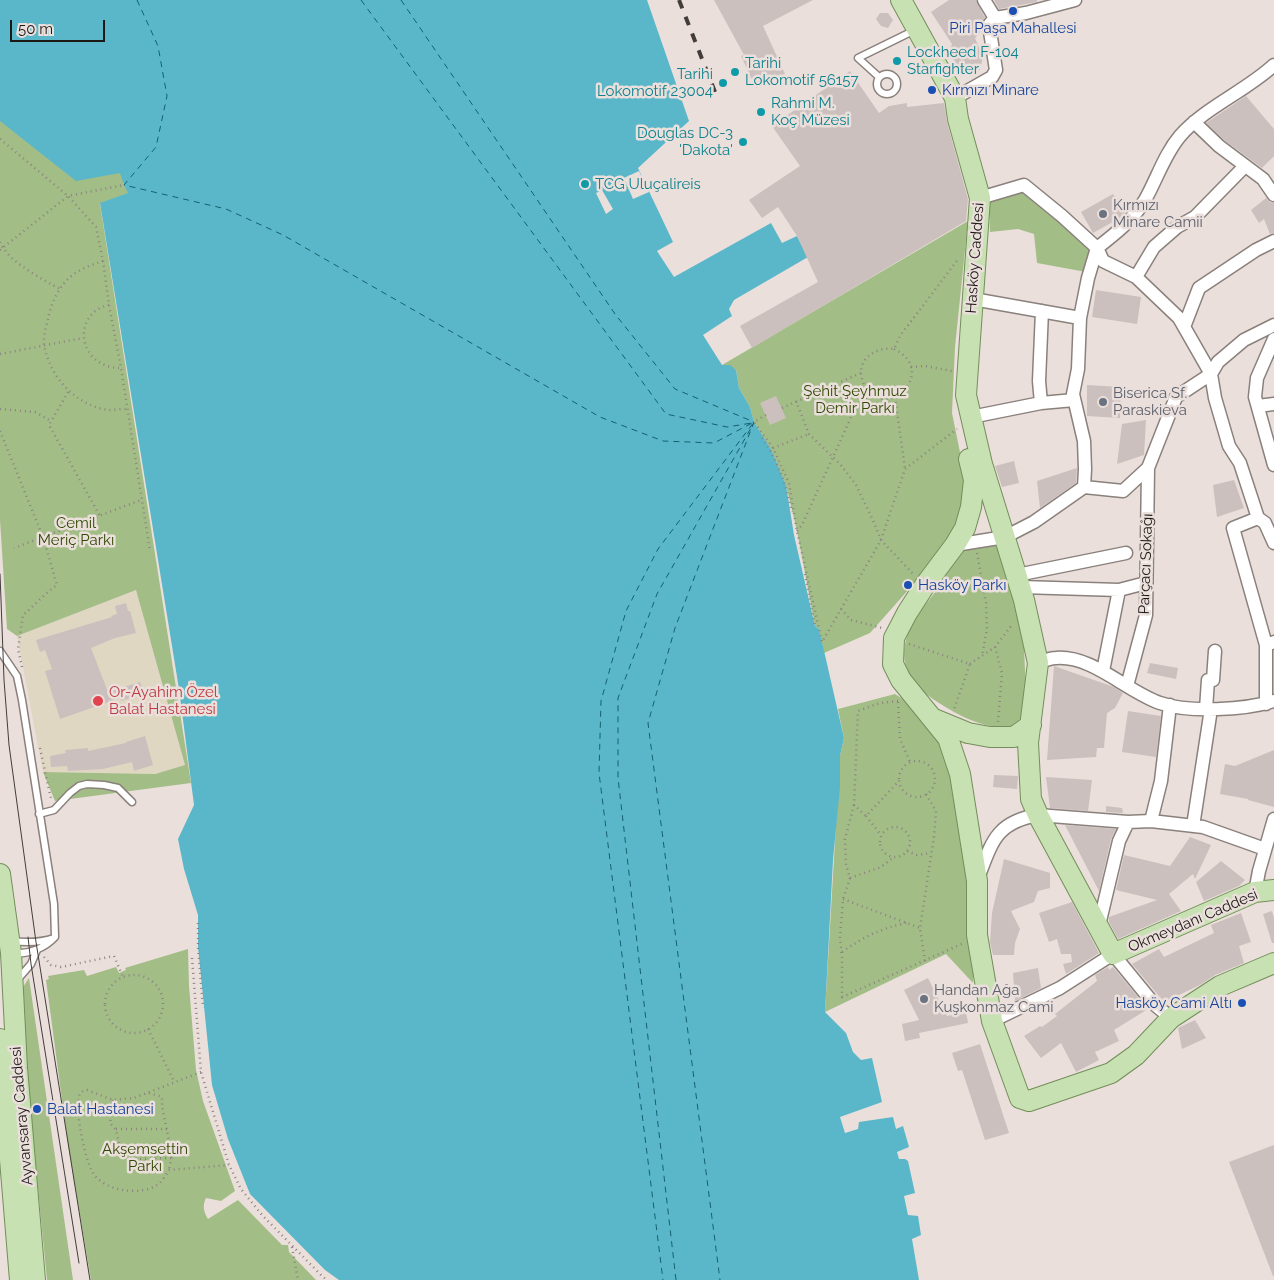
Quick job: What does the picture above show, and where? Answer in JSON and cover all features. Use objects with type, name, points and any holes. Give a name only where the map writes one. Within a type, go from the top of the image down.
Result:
[{"type":"main road","name":"Hasköy Caddesi","points":[[901,0],[955,98],[958,119],[980,198],[971,324]]},
{"type":"main road","points":[[971,324],[960,379],[960,403],[982,464],[1019,581],[1038,663],[1028,743],[1031,799],[1113,954]]},
{"type":"main road","points":[[971,324],[966,395],[974,480],[971,507],[965,528],[955,545],[925,585],[894,638],[893,664],[901,680],[902,695],[940,721],[968,733],[996,737],[1014,737],[1030,725]]},
{"type":"main road","points":[[940,721],[960,774],[977,881],[977,935],[992,1020],[1020,1098],[1029,1101],[1111,1073],[1136,1055],[1171,1018],[1220,986],[1274,963]]},
{"type":"main road","name":"Ayvansaray Caddesi","points":[[0,874],[13,986],[18,1076],[35,1280]]},
{"type":"main road","name":"Okmeydanı Caddesi","points":[[1113,954],[1265,891]]},
{"type":"main road","name":"Ayvansaray Caddesi","points":[[0,1039],[20,1280]]},
{"type":"street","points":[[984,0],[995,18]]},
{"type":"street","points":[[955,98],[992,77],[996,70],[989,25],[995,18],[1026,13],[1075,0]]},
{"type":"street","points":[[1084,487],[1084,441],[1073,394],[1078,369],[1080,318],[1088,278],[1097,248],[1121,230],[1144,200],[1167,156],[1180,137],[1194,122],[1260,77],[1274,65]]},
{"type":"street","points":[[1194,122],[1219,146],[1263,179],[1274,195]]},
{"type":"street","points":[[1136,277],[1154,247],[1177,227],[1195,217],[1225,189],[1245,166]]},
{"type":"street","points":[[980,198],[1024,184],[1097,248],[1103,262],[1136,277],[1178,318],[1211,374],[1215,398],[1230,446],[1240,463],[1258,518],[1265,522],[1274,543]]},
{"type":"street","points":[[1184,327],[1200,288],[1256,250],[1274,241]]},
{"type":"street","points":[[973,299],[1080,318]]},
{"type":"street","points":[[1041,403],[1039,380],[1042,311]]},
{"type":"street","points":[[955,545],[1005,537],[1034,522],[1084,487],[1123,491],[1148,468],[1176,397],[1211,374],[1218,362],[1244,340],[1274,325]]},
{"type":"street","points":[[1274,339],[1257,378],[1256,397],[1274,465]]},
{"type":"street","points":[[967,421],[1041,403],[1074,400]]},
{"type":"street","points":[[1258,406],[1274,404]]},
{"type":"street","name":"Parçacı Sokağı","points":[[1127,686],[1146,615],[1148,468]]},
{"type":"street","points":[[1038,663],[1056,658],[1085,662],[1162,703],[1194,710],[1270,703],[1270,643],[1233,528],[1258,518]]},
{"type":"street","points":[[1019,581],[1126,553]]},
{"type":"street","points":[[1019,581],[1119,590],[1146,583]]},
{"type":"street","points":[[1103,671],[1119,590]]},
{"type":"street","points":[[1193,826],[1208,709],[1208,680],[1213,680],[1215,651]]},
{"type":"street","points":[[1151,821],[1161,781],[1170,705]]},
{"type":"street","points":[[977,881],[991,844],[1004,827],[1024,818],[1038,815],[1128,822],[1151,821],[1203,827],[1270,852]]},
{"type":"street","points":[[1265,891],[1258,871],[1270,852],[1274,820]]},
{"type":"street","points":[[1098,925],[1120,842],[1128,822]]},
{"type":"street","points":[[992,1020],[1060,988],[1113,954],[1154,1004],[1171,1018]]},
{"type":"street","points":[[1253,972],[1274,974]]},
{"type":"lane","points":[[879,77],[858,58],[917,29]]},
{"type":"lane","points":[[0,651],[17,676],[54,904],[55,937],[47,945],[22,954],[7,945]]},
{"type":"lane","points":[[39,814],[54,810],[70,793],[79,786],[87,784],[118,788],[132,802]]},
{"type":"lane","points":[[7,945],[44,941],[55,937]]},
{"type":"lane","points":[[13,986],[31,964],[37,950]]},
{"type":"path","points":[[0,139],[68,196],[96,227],[121,368],[150,552]]},
{"type":"path","points":[[1,249],[68,196],[124,184]]},
{"type":"path","points":[[0,242],[1,249],[27,271],[60,289]]},
{"type":"path","points":[[894,349],[900,336],[961,255]]},
{"type":"path","points":[[103,261],[87,266],[69,278],[60,289],[50,308],[44,333],[44,344],[51,366],[68,392],[86,403],[108,410],[127,409]]},
{"type":"path","points":[[109,305],[101,307],[90,315],[83,338],[90,355],[98,363],[111,368],[121,368]]},
{"type":"path","points":[[0,354],[83,338]]},
{"type":"path","points":[[886,348],[894,349],[907,358],[911,367],[910,382],[906,389],[895,397],[883,398],[871,393],[863,383],[861,373],[864,362],[872,353],[886,348]]},
{"type":"path","points":[[911,367],[925,366],[961,372]]},
{"type":"path","points":[[782,408],[861,373]]},
{"type":"path","points":[[68,392],[49,425],[100,516]]},
{"type":"path","points":[[797,531],[802,525],[853,413],[871,393]]},
{"type":"path","points":[[762,438],[770,450],[786,484],[822,642],[881,540],[905,470],[895,397]]},
{"type":"path","points":[[796,401],[809,434],[833,458],[856,486],[881,540],[925,585]]},
{"type":"path","points":[[0,409],[35,412],[51,421]]},
{"type":"path","points":[[766,414],[754,422],[773,448],[789,483],[815,626]]},
{"type":"path","points":[[905,470],[967,421]]},
{"type":"path","points":[[0,431],[43,537],[57,585],[23,616],[18,649],[23,668]]},
{"type":"path","points":[[773,448],[809,434]]},
{"type":"path","points":[[14,548],[141,500]]},
{"type":"path","points":[[974,542],[986,603],[987,629],[982,656]]},
{"type":"path","points":[[940,721],[970,664],[995,647],[1026,607]]},
{"type":"path","points":[[894,638],[970,664]]},
{"type":"path","points":[[995,647],[1002,673],[996,737]]},
{"type":"path","points":[[910,762],[900,739],[902,695],[858,710],[854,805],[845,839],[846,865],[850,878],[843,899],[840,938],[842,952],[842,997],[925,961],[977,935]]},
{"type":"path","points":[[40,744],[54,810]]},
{"type":"path","points":[[916,761],[927,764],[934,774],[934,786],[920,797],[909,795],[900,787],[899,781],[901,770],[910,762],[916,761]]},
{"type":"path","points":[[866,816],[899,781]]},
{"type":"path","points":[[925,961],[920,928],[932,853],[936,811],[926,794]]},
{"type":"path","points":[[854,805],[866,816],[881,835]]},
{"type":"path","points":[[850,878],[881,867],[894,857],[907,851],[910,842],[909,837],[903,830],[893,827],[888,828],[881,835],[880,840],[882,850],[889,856],[894,857]]},
{"type":"path","points":[[907,851],[917,855],[932,853]]},
{"type":"path","points":[[843,899],[920,928]]},
{"type":"path","points":[[198,923],[203,1008]]},
{"type":"path","points":[[842,952],[883,928],[906,923]]},
{"type":"path","points":[[37,950],[51,966],[56,967],[114,956],[123,977]]},
{"type":"path","points":[[192,958],[201,1072],[229,1165],[241,1189],[262,1215],[327,1280]]},
{"type":"path","points":[[140,976],[149,979],[160,992],[163,1000],[160,1017],[148,1029],[139,1033],[129,1033],[120,1030],[112,1024],[107,1016],[105,1007],[109,989],[123,977],[140,976]]},
{"type":"path","points":[[148,1029],[174,1081]]},
{"type":"path","points":[[147,1093],[162,1097],[172,1158],[169,1170],[158,1184],[146,1189],[135,1190],[106,1185],[92,1173],[82,1140],[79,1096],[83,1090],[113,1100],[134,1098],[201,1072]]},
{"type":"path","points":[[113,1100],[110,1123],[115,1129],[122,1152],[130,1158],[148,1160],[172,1158]]},
{"type":"path","points":[[115,1129],[167,1129]]},
{"type":"path","points":[[169,1170],[229,1165]]},
{"type":"path","points":[[292,1245],[298,1280]]},
{"type":"shaded area","name":"Or-Ayahim Özel Balat Hastanesi","points":[[136,590],[185,765],[155,774],[43,772],[17,636]]},
{"type":"green space","name":"Cemil Meriç Parkı","points":[[0,120],[121,173],[124,185],[129,193],[100,204],[191,783],[55,801],[43,772],[155,774],[185,765],[136,590],[17,636],[7,629],[0,520]]},
{"type":"green space","points":[[1021,190],[1092,248],[1086,272],[1037,263],[1034,234],[1018,229],[990,232],[989,202]]},
{"type":"green space","name":"Şehit Şeyhmuz Demir Parkı","points":[[968,221],[955,347],[952,413],[967,487],[949,544],[870,633],[824,653],[819,629],[815,626],[797,531],[786,485],[771,449],[754,422],[750,407],[739,388],[736,370],[722,365]]},
{"type":"green space","points":[[1000,538],[1023,626],[1026,692],[1022,716],[1014,728],[1003,728],[975,721],[957,714],[939,703],[912,679],[907,670],[904,650],[906,639],[917,615],[940,585],[962,544]]},
{"type":"green space","points":[[895,694],[932,718],[948,738],[977,881],[973,983],[946,954],[825,1012],[840,756],[844,738],[838,709]]},
{"type":"green space","name":"Akşemsettin Parkı","points":[[188,949],[196,1070],[203,1101],[235,1191],[221,1201],[206,1198],[205,1214],[208,1219],[238,1200],[282,1245],[288,1245],[289,1252],[316,1280],[91,1280],[68,1145],[46,980],[49,979],[48,976],[84,970],[87,976],[116,967],[119,973],[126,970],[125,968]]},
{"type":"green space","points":[[29,978],[73,1280],[47,1280],[19,993]]},
{"type":"water","points":[[0,0],[647,0],[689,121],[638,168],[673,242],[657,251],[674,277],[771,223],[782,243],[797,236],[808,257],[734,300],[729,309],[732,316],[703,335],[722,365],[730,365],[736,370],[739,388],[750,407],[754,422],[771,449],[786,485],[794,535],[815,626],[819,629],[844,738],[840,756],[840,787],[833,860],[825,1012],[846,1033],[853,1052],[861,1060],[872,1058],[882,1102],[840,1117],[845,1133],[858,1129],[859,1122],[893,1117],[896,1129],[903,1126],[909,1147],[897,1152],[899,1159],[908,1161],[915,1193],[904,1196],[908,1215],[918,1216],[921,1235],[912,1239],[919,1280],[339,1280],[325,1270],[250,1194],[228,1139],[212,1085],[198,947],[198,915],[184,869],[178,839],[194,805],[179,689],[100,203],[128,193],[120,173],[76,181],[0,121]]},
{"type":"pier","points":[[639,171],[649,192],[633,199],[624,178]]},
{"type":"pier","points":[[602,190],[613,209],[606,214],[596,193]]},
{"type":"building","points":[[714,0],[813,0],[763,26],[785,74],[756,88],[741,56],[744,55]]},
{"type":"building","points":[[949,0],[976,0],[985,17],[981,23],[982,30],[975,38],[983,57],[980,70],[966,74],[961,71],[949,54],[952,44],[931,12]]},
{"type":"building","points":[[994,0],[1037,0],[1037,2],[999,9]]},
{"type":"building","points":[[880,13],[888,13],[893,20],[888,28],[881,26],[876,19]]},
{"type":"building","points":[[850,71],[879,113],[889,106],[907,103],[907,107],[944,103],[947,122],[968,199],[966,221],[752,348],[740,326],[818,282],[797,236],[778,207],[762,218],[749,200],[800,166],[772,126]]},
{"type":"building","points":[[1246,96],[1274,129],[1274,156],[1262,168],[1224,140],[1206,123]]},
{"type":"building","name":"Kırmızı Minare Camii","points":[[1113,194],[1125,213],[1120,218],[1093,233],[1081,212]]},
{"type":"building","points":[[1266,198],[1274,203],[1274,233],[1270,234],[1264,219],[1259,223],[1251,210]]},
{"type":"building","points":[[1096,290],[1141,297],[1137,324],[1092,317]]},
{"type":"building","name":"Biserica Sf. Paraskieva","points":[[1087,385],[1121,387],[1120,418],[1087,416]]},
{"type":"building","points":[[776,396],[786,418],[770,425],[760,403]]},
{"type":"building","points":[[1146,420],[1144,455],[1117,464],[1122,424]]},
{"type":"building","points":[[1014,461],[1019,483],[1002,487],[995,466]]},
{"type":"building","points":[[1077,468],[1076,483],[1040,508],[1037,481]]},
{"type":"building","points":[[1234,480],[1244,508],[1217,517],[1213,485]]},
{"type":"building","points":[[126,603],[136,633],[115,638],[91,648],[108,692],[140,682],[143,690],[139,692],[140,695],[121,701],[120,698],[60,719],[45,671],[52,669],[45,650],[40,652],[36,640],[112,617],[117,614],[115,606]]},
{"type":"building","points":[[1150,663],[1178,668],[1176,679],[1147,673]]},
{"type":"building","points":[[1054,666],[1114,687],[1123,693],[1115,708],[1107,713],[1104,748],[1097,748],[1096,757],[1047,760]]},
{"type":"building","points":[[1128,711],[1161,716],[1156,757],[1122,752]]},
{"type":"building","points":[[145,736],[153,765],[134,771],[132,762],[103,769],[68,771],[67,766],[51,767],[50,756],[66,753],[65,750],[88,748],[88,751],[126,743]]},
{"type":"building","points":[[1274,750],[1274,807],[1248,799],[1220,794],[1225,764],[1235,766]]},
{"type":"building","points":[[994,775],[1018,776],[1017,789],[993,787]]},
{"type":"building","points":[[1046,777],[1092,780],[1088,811],[1050,808]]},
{"type":"building","points":[[1106,806],[1122,808],[1123,813],[1106,812]]},
{"type":"building","points":[[1065,825],[1116,829],[1111,839],[1099,891]]},
{"type":"building","points":[[1190,837],[1211,845],[1195,879],[1193,874],[1169,894],[1181,911],[1118,939],[1109,922],[1109,917],[1157,900],[1116,890],[1124,855],[1170,866]]},
{"type":"building","points":[[1004,859],[1050,873],[1050,888],[1038,891],[1034,902],[1011,911],[1020,929],[1015,943],[1014,955],[993,955],[990,942],[992,913]]},
{"type":"building","points":[[1221,861],[1245,880],[1239,886],[1204,901],[1196,882]]},
{"type":"building","points":[[1072,902],[1099,953],[1066,974],[1063,964],[1072,962],[1071,954],[1061,954],[1057,939],[1049,942],[1039,913]]},
{"type":"building","points":[[1272,911],[1274,918],[1274,943],[1272,943],[1263,914]]},
{"type":"building","points":[[1241,913],[1251,942],[1239,946],[1244,963],[1215,975],[1200,985],[1164,1002],[1132,964],[1159,949],[1164,957],[1214,933],[1211,925]]},
{"type":"building","points":[[1108,967],[1109,970],[1113,967],[1148,1009],[1114,1030],[1119,1041],[1095,1052],[1099,1060],[1076,1072],[1061,1043],[1041,1058],[1024,1036],[1040,1026],[1042,1027],[1057,1016],[1055,1014],[1097,981],[1095,975]]},
{"type":"building","points":[[1038,968],[1041,988],[1015,1001],[1013,973]]},
{"type":"building","points":[[928,978],[947,1016],[966,1012],[968,1023],[919,1033],[920,1038],[905,1041],[902,1024],[919,1020],[904,990]]},
{"type":"building","points":[[1195,1020],[1206,1038],[1182,1049],[1178,1028]]},
{"type":"building","points":[[980,1044],[1009,1133],[985,1140],[962,1070],[958,1071],[952,1053]]},
{"type":"building","points":[[1274,1145],[1274,1276],[1273,1276],[1229,1162]]},
{"type":"ferry route","points":[[137,0],[158,46],[167,96],[156,147],[124,185],[226,209],[283,235],[600,417],[663,441],[714,443],[754,422],[658,549],[626,611],[601,701],[599,773],[663,1280]]},
{"type":"ferry route","points":[[361,0],[666,414],[727,427],[752,423]]},
{"type":"ferry route","points":[[401,0],[615,314],[675,389],[754,422],[675,628],[648,723],[720,1280]]},
{"type":"ferry route","points":[[676,1280],[618,778],[618,698],[657,594],[751,428]]},
{"type":"tram line","points":[[0,574],[4,680],[9,745],[36,942],[90,1280]]},
{"type":"tram line","points":[[28,937],[79,1263]]},
{"type":"railway","points":[[679,0],[715,92]]},
{"type":"place","name":"Piri Paşa Mahallesi","points":[[1013,11]]},
{"type":"place","name":"Lockheed F-104 Starfighter","points":[[897,61]]},
{"type":"place","name":"Tarihi Lokomotif 56157","points":[[735,72]]},
{"type":"place","name":"Tarihi Lokomotif 23004","points":[[723,83]]},
{"type":"place","name":"Kırmızı Minare","points":[[932,90]]},
{"type":"place","name":"Rahmi M. Koç Müzesi","points":[[761,112]]},
{"type":"place","name":"Douglas DC-3 'Dakota'","points":[[743,142]]},
{"type":"place","name":"TCG Uluçalireis","points":[[585,184]]},
{"type":"place","name":"Kırmızı Minare Camii","points":[[1103,214]]},
{"type":"place","name":"Biserica Sf. Paraskieva","points":[[1103,402]]},
{"type":"place","name":"Hasköy Parkı","points":[[908,585]]},
{"type":"place","name":"Or-Ayahim Özel Balat Hastanesi","points":[[98,701]]},
{"type":"place","name":"Handan Ağa Kuşkonmaz Cami","points":[[924,999]]},
{"type":"place","name":"Hasköy Cami Altı","points":[[1242,1003]]},
{"type":"place","name":"Balat Hastanesi","points":[[37,1109]]}]
